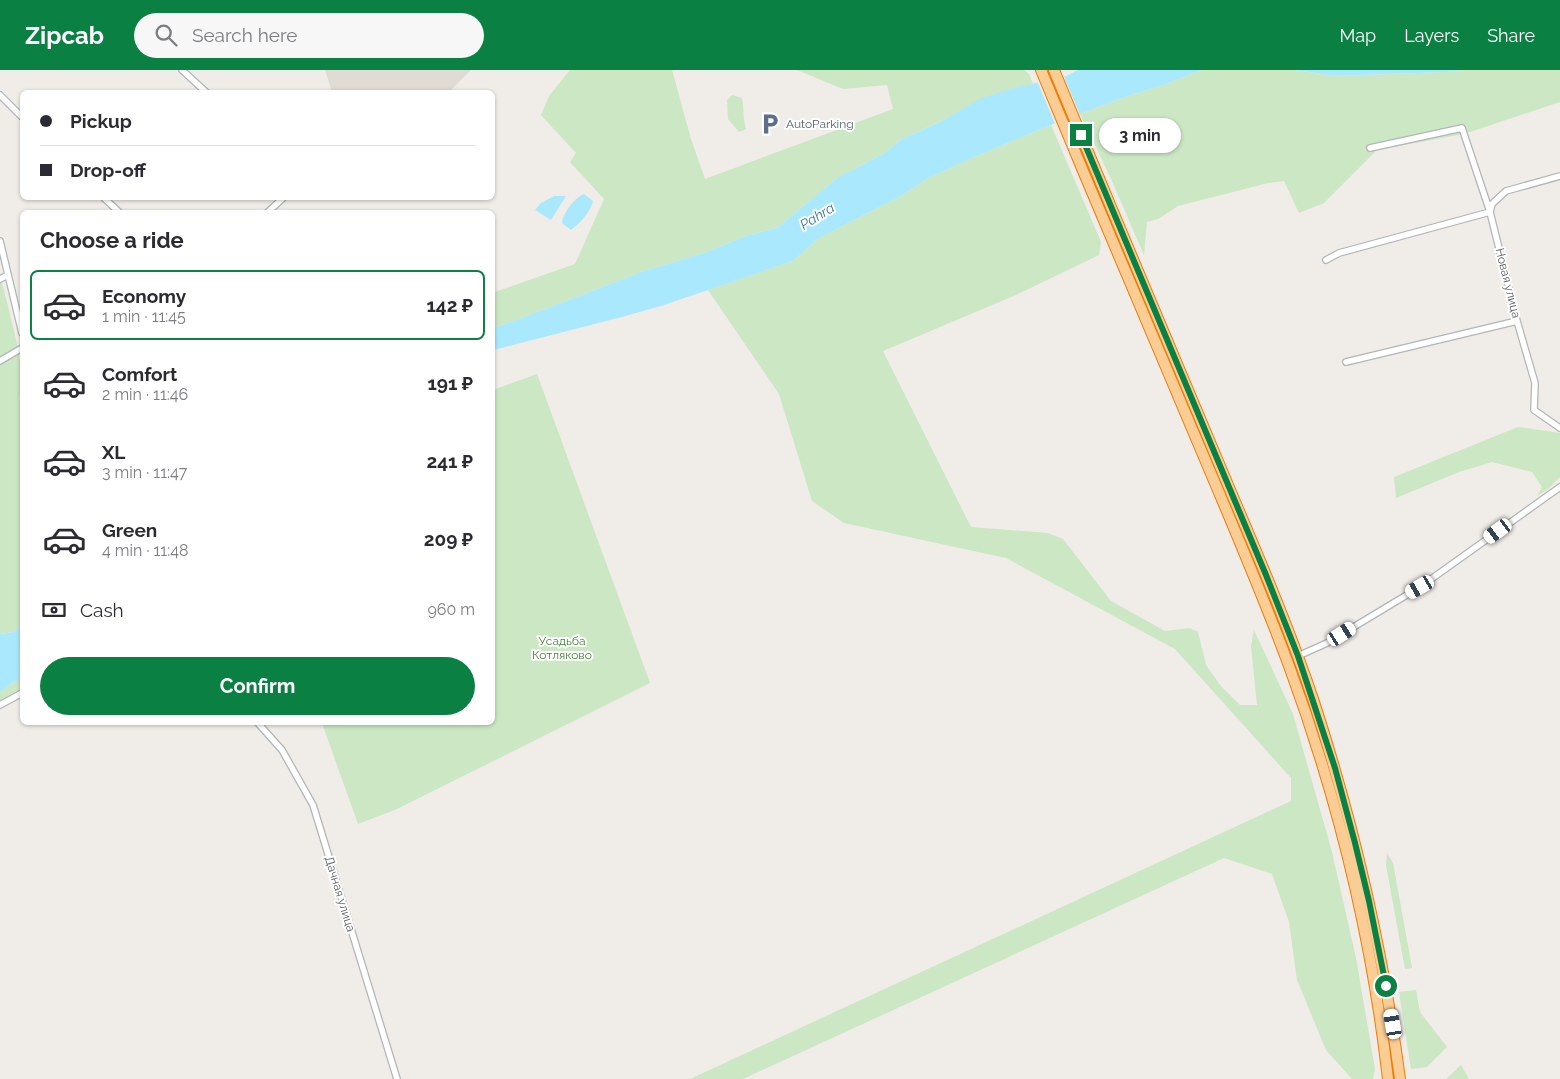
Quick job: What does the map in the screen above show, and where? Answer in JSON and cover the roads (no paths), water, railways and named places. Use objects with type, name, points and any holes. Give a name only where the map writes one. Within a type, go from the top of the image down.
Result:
[{"type":"highway","points":[[1041,70],[1254,577],[1303,707],[1327,782],[1358,904],[1372,969],[1388,1079]]},
{"type":"highway","points":[[1054,70],[1266,575],[1298,656],[1335,768],[1367,891],[1383,966],[1400,1079]]},
{"type":"street","points":[[182,70],[204,90]]},
{"type":"street","points":[[0,95],[20,115]]},
{"type":"street","name":"Новая улица","points":[[1370,148],[1462,128],[1490,212],[1517,322],[1535,383],[1534,410],[1560,428]]},
{"type":"street","points":[[1326,260],[1339,254],[1490,212],[1492,204],[1506,191],[1560,176]]},
{"type":"street","points":[[106,200],[117,210]]},
{"type":"street","points":[[270,210],[281,200]]},
{"type":"street","points":[[0,241],[20,325]]},
{"type":"street","points":[[0,279],[8,275]]},
{"type":"street","points":[[1346,362],[1517,322]]},
{"type":"street","points":[[0,360],[20,349]]},
{"type":"street","points":[[1298,656],[1326,643],[1420,587],[1560,487]]},
{"type":"street","points":[[0,706],[20,694]]},
{"type":"street","name":"Дачная улица","points":[[261,725],[282,750],[313,805],[397,1079]]},
{"type":"water","name":"Pahra","points":[[1078,70],[1202,70],[1051,125],[928,178],[901,196],[819,238],[793,261],[661,306],[495,349],[495,327],[644,271],[704,253],[746,236],[777,228],[837,178],[883,154],[902,139],[942,121],[982,98],[1014,88],[1066,76]]},
{"type":"water","points":[[1295,70],[1461,70],[1335,76]]},
{"type":"water","points":[[584,194],[593,201],[592,205],[585,217],[571,230],[562,223],[563,219],[573,202]]},
{"type":"water","points":[[554,196],[566,196],[551,220],[535,210],[541,203]]},
{"type":"water","points":[[20,628],[20,678],[0,692],[0,634],[14,632]]},
{"type":"place","name":"AutoParking","points":[[770,124]]},
{"type":"park label","name":"Усадьба Котляково","points":[[562,648]]}]
